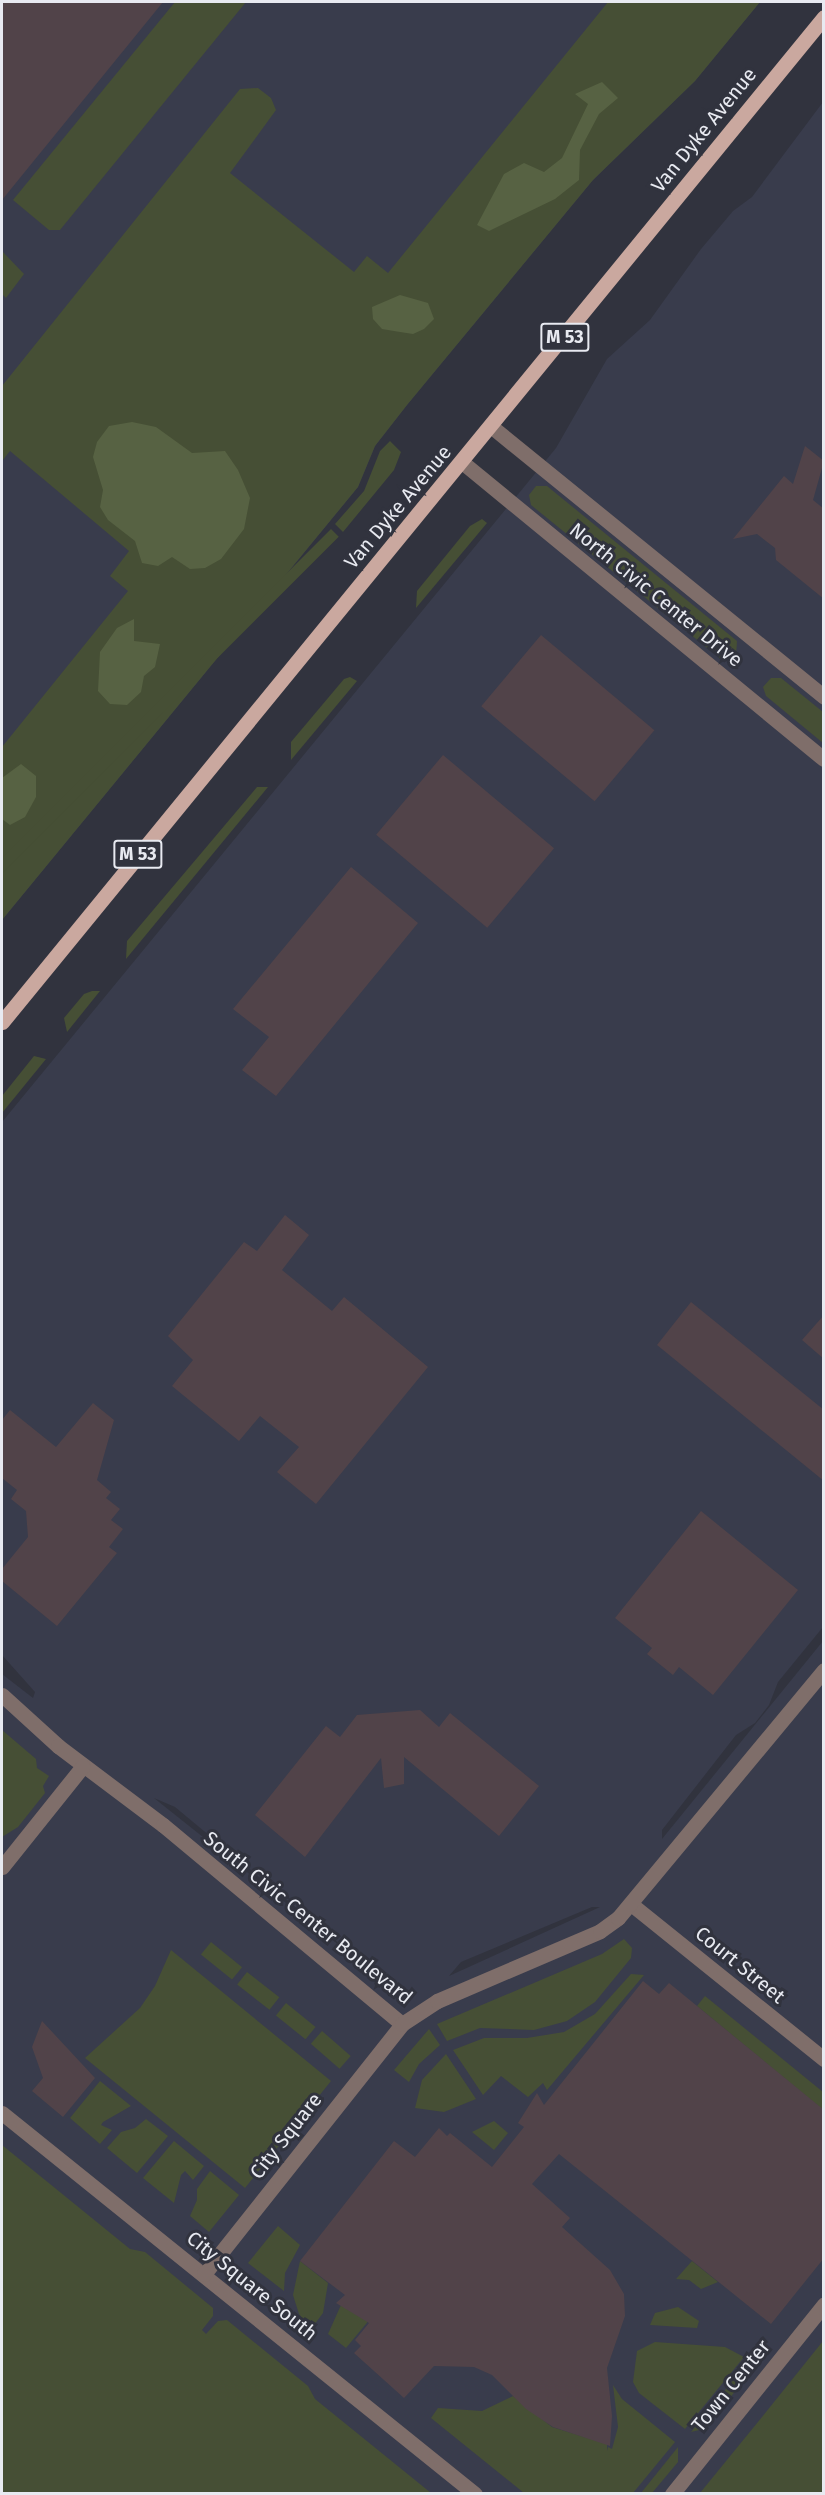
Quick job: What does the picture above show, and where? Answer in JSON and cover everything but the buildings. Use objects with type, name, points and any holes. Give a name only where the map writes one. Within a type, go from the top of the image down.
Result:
[{"type":"main road","name":"Van Dyke Avenue","points":[[2,1022],[492,427],[824,17]]},
{"type":"street","name":"North Civic Center Drive","points":[[492,427],[824,697]]},
{"type":"street","name":"North Civic Center Drive","points":[[462,462],[824,759]]},
{"type":"street","name":"South Civic Center Boulevard","points":[[2,1695],[83,1766],[163,1826],[402,2024],[437,2001],[600,1931],[631,1904],[824,1670]]},
{"type":"street","points":[[2,1867],[83,1766]]},
{"type":"street","name":"Court Street","points":[[631,1904],[824,2059]]},
{"type":"street","name":"City Square","points":[[204,2274],[402,2024]]},
{"type":"street","name":"City Square South","points":[[2,2113],[475,2493]]},
{"type":"street","name":"Town Center","points":[[672,2493],[824,2304]]},
{"type":"shaded area","points":[[2,2],[760,2],[695,81],[593,180],[407,405],[375,446],[358,487],[2,920]]},
{"type":"shaded area","points":[[823,102],[823,1627],[778,1682],[769,1705],[755,1723],[736,1735],[662,1830],[662,1839],[823,1641],[823,2493],[2,2493],[2,1674],[33,1698],[35,1692],[2,1655],[2,1122],[556,448],[607,359],[650,320],[701,249],[733,211],[752,197]],"holes":[[[154,1798],[175,1807],[370,1969],[369,1969]],[[592,1907],[600,1907],[449,1976],[461,1962]]]},
{"type":"green space","points":[[175,2],[246,2],[60,230],[49,230],[13,200]]},
{"type":"green space","points":[[608,2],[760,2],[695,81],[593,180],[407,405],[375,446],[358,487],[2,920],[2,747],[128,591],[110,576],[129,551],[10,451],[2,461],[2,386],[240,89],[258,88],[271,98],[276,110],[230,173],[354,272],[367,256],[388,273]]},
{"type":"green space","points":[[602,82],[618,98],[599,114],[580,150],[579,180],[555,199],[489,231],[477,225],[504,174],[524,163],[544,172],[562,158],[588,104],[575,94]]},
{"type":"green space","points":[[2,251],[24,274],[6,298],[2,294]]},
{"type":"green space","points":[[400,295],[428,303],[434,319],[424,329],[413,334],[382,329],[373,319],[372,307]]},
{"type":"green space","points":[[132,422],[156,427],[192,453],[225,451],[238,470],[250,498],[244,529],[221,559],[205,568],[190,569],[172,557],[158,566],[142,563],[135,541],[108,520],[100,507],[103,490],[93,457],[97,442],[109,426]]},
{"type":"green space","points":[[390,441],[401,452],[394,470],[343,532],[335,524],[364,491],[380,451]]},
{"type":"green space","points":[[536,486],[547,486],[737,641],[736,656],[722,660],[531,505],[529,495]]},
{"type":"green space","points":[[482,519],[487,523],[416,608],[417,591],[470,526]]},
{"type":"green space","points":[[331,529],[339,537],[2,874],[2,858]]},
{"type":"green space","points":[[134,619],[134,641],[160,644],[155,667],[144,676],[141,692],[127,705],[110,704],[98,691],[100,652],[117,628]]},
{"type":"green space","points":[[350,677],[357,681],[291,760],[291,742],[344,679]]},
{"type":"green space","points":[[771,678],[781,678],[823,712],[823,743],[766,696],[763,687]]},
{"type":"green space","points":[[21,764],[36,776],[36,797],[25,817],[10,825],[2,819],[2,778]]},
{"type":"green space","points":[[257,787],[268,787],[126,959],[127,941]]},
{"type":"green space","points":[[100,991],[67,1032],[64,1018],[84,994]]},
{"type":"green space","points":[[34,1056],[46,1059],[2,1113],[2,1096]]},
{"type":"green space","points":[[2,1730],[36,1759],[37,1768],[49,1776],[43,1786],[45,1793],[18,1827],[2,1837]]},
{"type":"green space","points":[[624,1939],[632,1948],[631,1958],[595,2002],[567,2021],[534,2030],[480,2028],[447,2041],[437,2024],[602,1954]]},
{"type":"green space","points":[[211,1942],[242,1967],[232,1980],[201,1954]]},
{"type":"green space","points":[[171,1950],[331,2081],[245,2188],[85,2058],[140,2008],[155,1986]]},
{"type":"green space","points":[[247,1972],[279,1997],[269,2010],[237,1985]]},
{"type":"green space","points":[[631,1974],[644,1975],[547,2090],[543,2083],[528,2097],[501,2076],[483,2095],[453,2050],[484,2038],[527,2038],[564,2032],[595,2014]]},
{"type":"green space","points":[[705,1996],[823,2092],[823,2110],[697,2006]]},
{"type":"green space","points":[[286,2003],[316,2027],[305,2039],[276,2015]]},
{"type":"green space","points":[[429,2029],[440,2045],[419,2064],[409,2082],[394,2070]]},
{"type":"green space","points":[[322,2031],[351,2056],[340,2069],[311,2044]]},
{"type":"green space","points":[[446,2054],[476,2099],[444,2112],[415,2108],[422,2080]]},
{"type":"green space","points":[[100,2081],[131,2106],[103,2122],[101,2125],[112,2130],[100,2144],[70,2118]]},
{"type":"green space","points":[[146,2119],[168,2136],[137,2173],[107,2148],[121,2132],[135,2128]]},
{"type":"green space","points":[[494,2121],[508,2133],[494,2150],[472,2132]]},
{"type":"green space","points":[[174,2141],[204,2166],[193,2180],[185,2171],[181,2175],[174,2203],[143,2178]]},
{"type":"green space","points":[[2,2145],[130,2249],[145,2252],[213,2308],[213,2316],[202,2330],[206,2334],[218,2321],[227,2320],[308,2386],[315,2399],[431,2493],[2,2493]]},
{"type":"green space","points":[[210,2171],[239,2195],[209,2232],[190,2216],[197,2200],[197,2189]]},
{"type":"green space","points":[[278,2226],[300,2245],[285,2273],[284,2291],[248,2263]]},
{"type":"green space","points":[[300,2261],[328,2283],[323,2313],[311,2329],[299,2314],[293,2295]]},
{"type":"green space","points":[[692,2261],[718,2282],[701,2289],[689,2280],[676,2279]]},
{"type":"green space","points":[[341,2305],[370,2319],[346,2348],[328,2334]]},
{"type":"green space","points":[[678,2307],[699,2321],[697,2328],[650,2325],[655,2313]]},
{"type":"green space","points":[[823,2341],[823,2493],[700,2493],[762,2417]]},
{"type":"green space","points":[[655,2342],[725,2347],[744,2357],[685,2429],[639,2393],[633,2382],[637,2351]]},
{"type":"green space","points":[[748,2362],[747,2377],[704,2429],[691,2432]]},
{"type":"green space","points":[[613,2385],[622,2399],[675,2442],[633,2493],[524,2493],[431,2418],[438,2408],[482,2411],[513,2396],[552,2427],[607,2444],[607,2451],[608,2447],[612,2449],[618,2427]]},
{"type":"green space","points":[[678,2447],[678,2462],[652,2493],[641,2493]]}]
